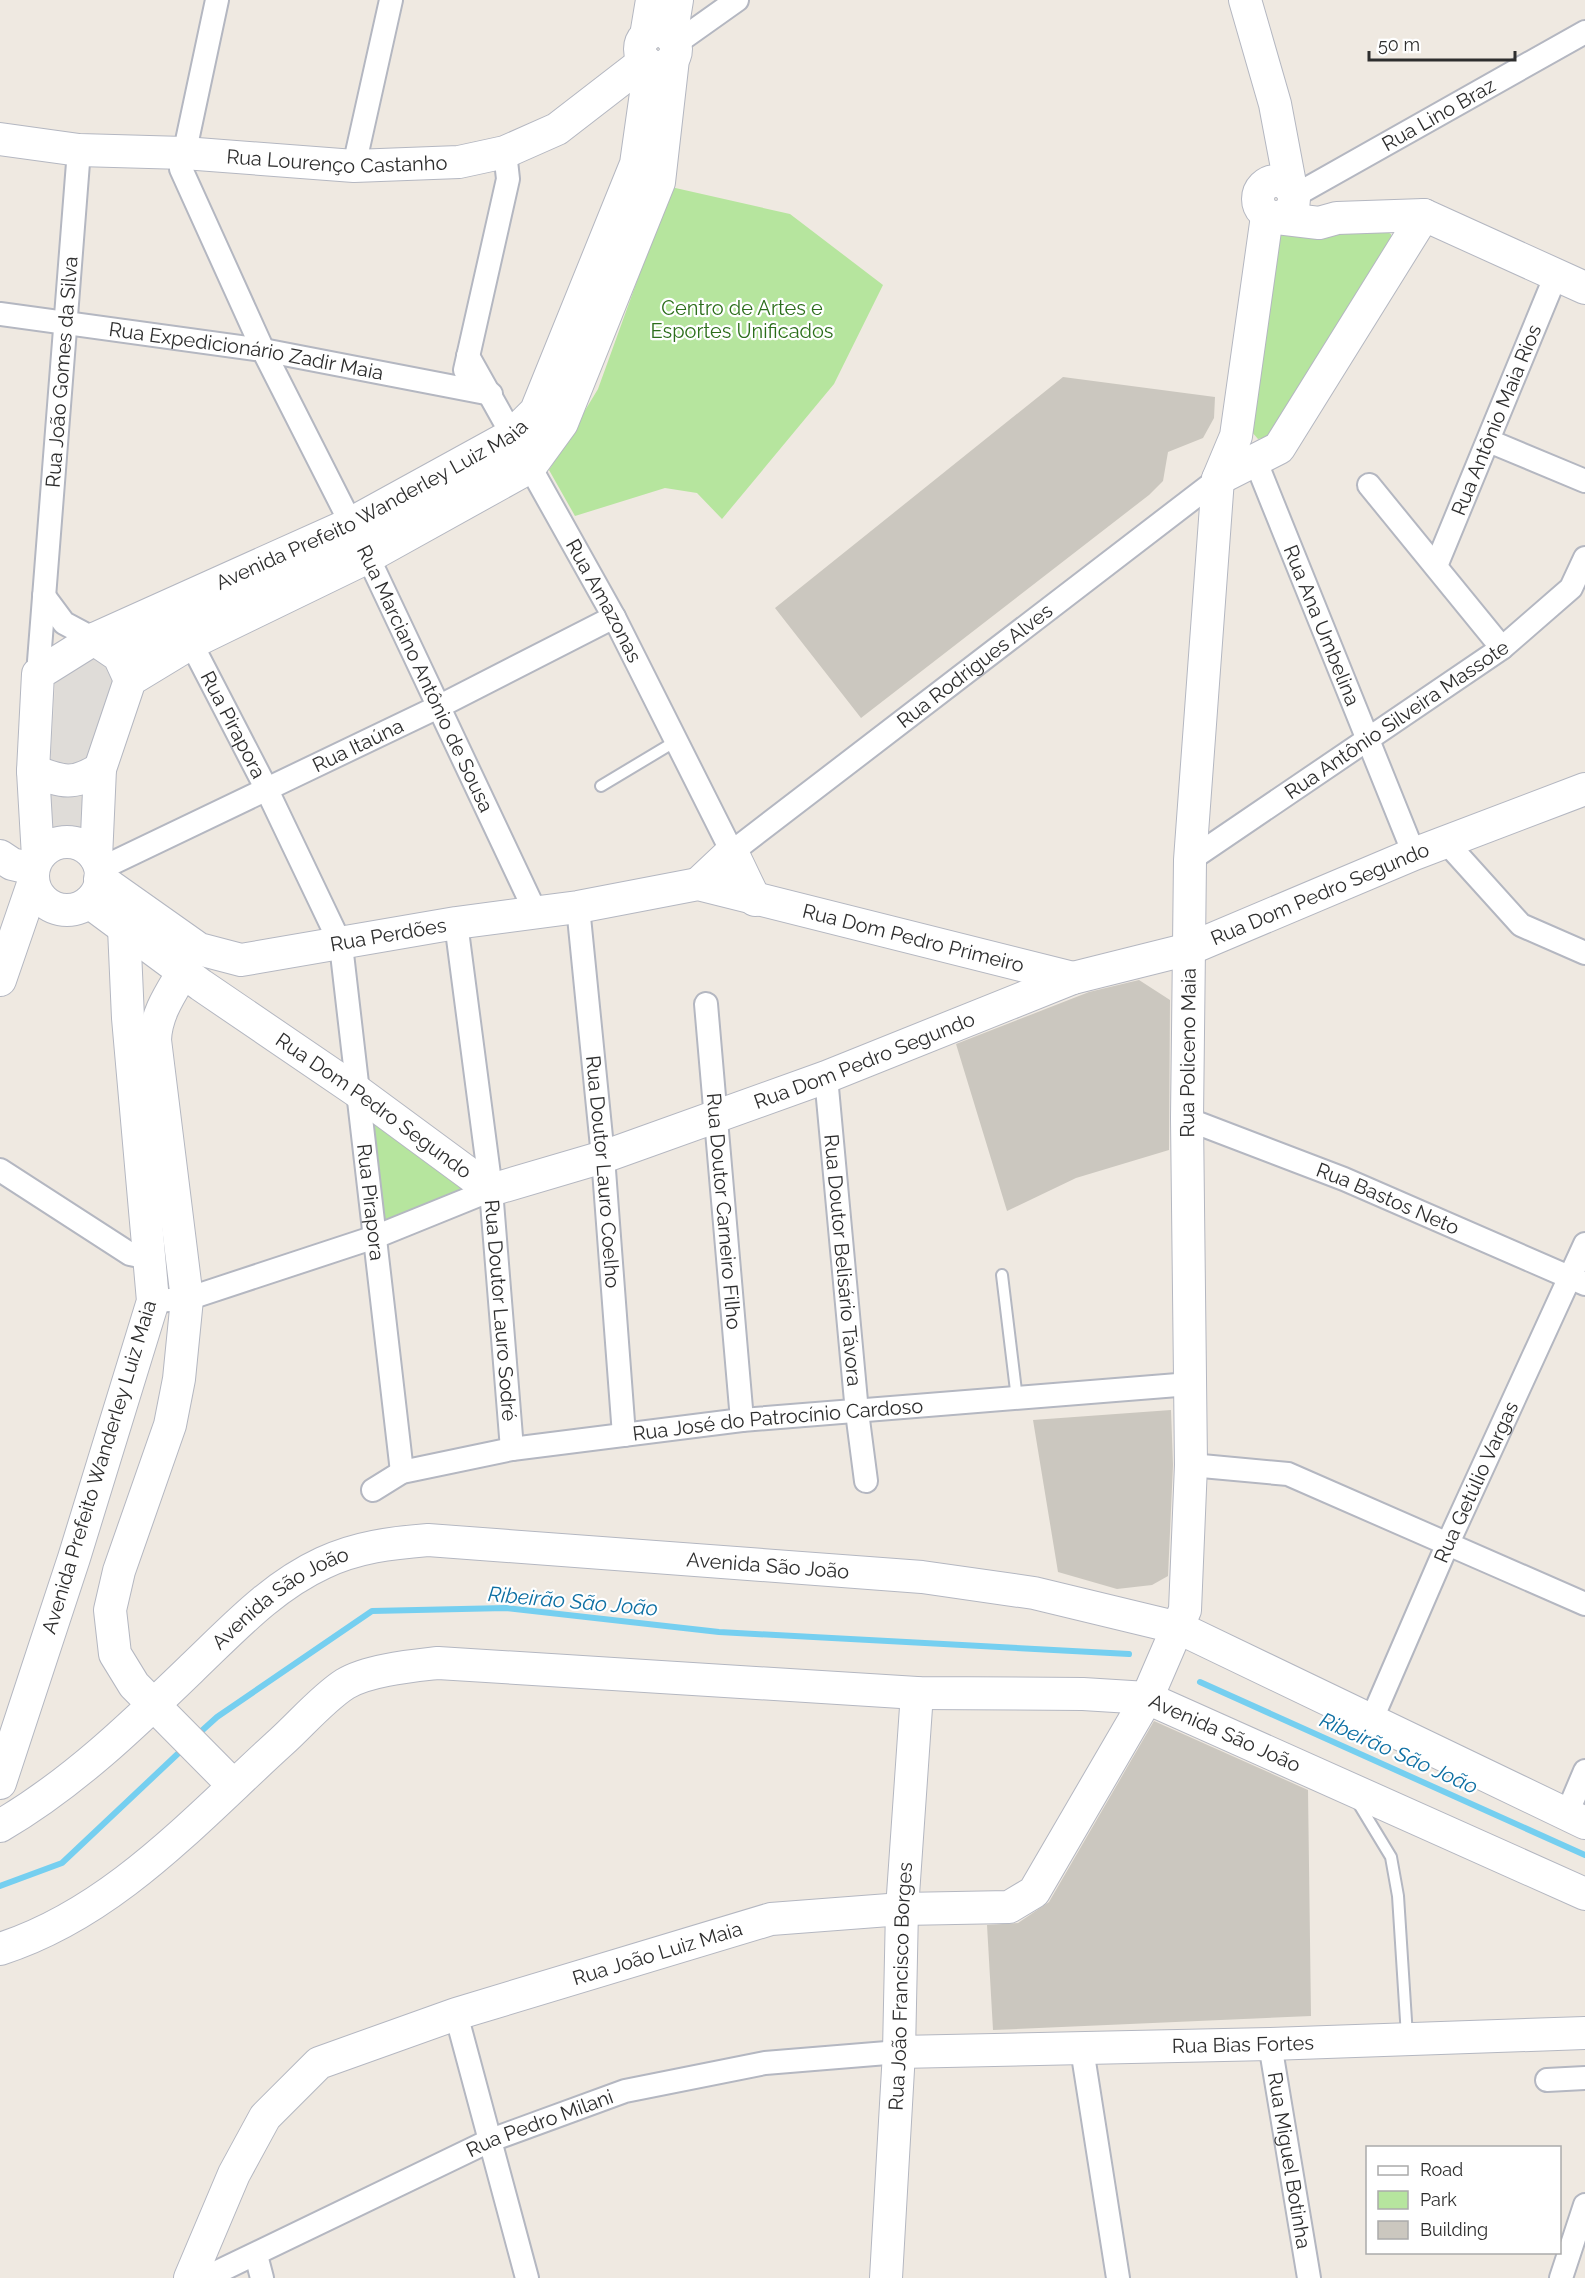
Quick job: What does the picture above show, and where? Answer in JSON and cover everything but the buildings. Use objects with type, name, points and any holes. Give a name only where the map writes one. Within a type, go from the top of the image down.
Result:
[{"type":"street","name":"Rua Marciano Antônio de Sousa","points":[[217,0],[181,169],[263,350],[359,540],[536,911]]},
{"type":"street","points":[[354,166],[391,0]]},
{"type":"street","name":"Avenida Prefeito Wanderley Luiz Maia","points":[[114,659],[359,540],[521,452],[562,423],[659,182],[660,50],[652,0]]},
{"type":"street","points":[[660,50],[663,0]]},
{"type":"street","name":"Avenida Prefeito Wanderley Luiz Maia","points":[[660,50],[677,0]]},
{"type":"street","name":"Rua Lourenço Castanho","points":[[0,139],[79,150],[184,153],[354,166],[459,162],[505,152],[557,129],[660,50],[737,0]]},
{"type":"street","name":"Rua Policeno Maia","points":[[1147,1698],[1179,1628],[1185,1610],[1187,1581],[1191,1465],[1187,1119],[1190,860],[1218,479],[1236,435],[1282,201],[1275,104],[1245,0]]},
{"type":"street","name":"Rua Lino Braz","points":[[1282,201],[1585,32]]},
{"type":"street","name":"Rua João Gomes da Silva","points":[[38,675],[79,150]]},
{"type":"street","points":[[460,389],[508,179],[505,152]]},
{"type":"street","points":[[1282,201],[1319,223],[1337,218],[1424,215],[1585,288]]},
{"type":"street","points":[[1218,479],[1256,462],[1279,448],[1424,215]]},
{"type":"street","name":"Rua Antônio Maia Rios","points":[[1436,566],[1557,275]]},
{"type":"street","name":"Rua Expedicionário Zadir Maia","points":[[0,314],[263,350],[491,394]]},
{"type":"street","name":"Rua Amazonas","points":[[468,356],[614,617],[732,852]]},
{"type":"street","points":[[1236,435],[1256,462]]},
{"type":"street","points":[[1489,441],[1585,481]]},
{"type":"street","name":"Rua Ana Umbelina","points":[[1256,462],[1414,854]]},
{"type":"street","name":"Rua Rodrigues Alves","points":[[732,852],[1218,479]]},
{"type":"street","points":[[1369,485],[1502,648]]},
{"type":"street","name":"Avenida Prefeito Wanderley Luiz Maia","points":[[38,675],[191,643],[359,540]]},
{"type":"street","name":"Rua Antônio Silveira Massote","points":[[1190,860],[1369,741],[1502,648],[1571,588],[1585,558]]},
{"type":"street","points":[[6,960],[91,884],[100,769],[114,659],[64,623],[44,596]]},
{"type":"street","name":"Rua Itaúna","points":[[91,884],[266,788],[438,707],[614,617]]},
{"type":"street","name":"Rua Pirapora","points":[[191,643],[266,788],[341,945],[402,1472]]},
{"type":"street","points":[[38,675],[33,771],[35,870],[45,903],[91,884]]},
{"type":"street","points":[[33,771],[61,781],[81,781],[100,769]]},
{"type":"street","name":"Rua Dom Pedro Segundo","points":[[91,884],[123,928],[358,1092],[491,1190],[603,1157],[717,1114],[826,1077],[1073,978],[1189,949],[1414,854],[1585,789]]},
{"type":"street","points":[[6,960],[35,870],[46,848],[68,842],[79,844],[91,884]]},
{"type":"street","points":[[1446,842],[1521,925],[1585,953]]},
{"type":"street","points":[[698,884],[732,852],[755,900]]},
{"type":"street","points":[[0,856],[12,864],[35,870]]},
{"type":"street","name":"Rua Perdões","points":[[91,884],[199,949],[241,960],[341,945],[456,923],[578,907],[698,884]]},
{"type":"street","name":"Rua Dom Pedro Primeiro","points":[[698,884],[1073,978]]},
{"type":"street","name":"Rua Doutor Lauro Coelho","points":[[578,907],[603,1157],[624,1435]]},
{"type":"street","name":"Rua Doutor Lauro Sodré","points":[[456,923],[491,1190],[512,1449]]},
{"type":"street","name":"Avenida Prefeito Wanderley Luiz Maia","points":[[0,1784],[70,1569],[153,1300],[128,1018],[123,928]]},
{"type":"street","points":[[1018,1000],[1016,978],[1024,965]]},
{"type":"street","name":"Avenida Prefeito Wanderley Luiz Maia","points":[[183,972],[163,1006],[156,1027],[155,1040],[187,1299],[178,1379],[170,1425],[119,1571],[110,1610],[114,1654],[134,1685],[225,1778]]},
{"type":"street","name":"Rua Doutor Carneiro Filho","points":[[706,1004],[742,1420]]},
{"type":"street","name":"Rua Doutor Belisário Távora","points":[[826,1077],[857,1412],[866,1481]]},
{"type":"street","name":"Rua Bastos Neto","points":[[1187,1119],[1344,1179],[1577,1280]]},
{"type":"street","points":[[0,1170],[130,1254],[149,1258]]},
{"type":"street","points":[[153,1300],[187,1299],[375,1237],[491,1190]]},
{"type":"street","name":"Rua Getúlio Vargas","points":[[1371,1721],[1448,1543],[1577,1280],[1585,1244]]},
{"type":"street","name":"Rua José do Patrocínio Cardoso","points":[[373,1490],[402,1472],[512,1449],[742,1420],[1190,1384]]},
{"type":"street","points":[[1191,1465],[1287,1474],[1585,1604]]},
{"type":"street","name":"Avenida São João","points":[[0,1826],[52,1793],[161,1713],[271,1593],[322,1563],[375,1544],[428,1540],[922,1577],[1034,1593],[1128,1614],[1179,1628],[1576,1819]]},
{"type":"street","points":[[1128,1614],[1156,1607],[1187,1581]]},
{"type":"street","name":"Avenida São João","points":[[0,1949],[30,1940],[90,1907],[160,1854],[225,1778],[346,1684],[396,1667],[438,1663],[917,1693],[1083,1694],[1147,1698],[1585,1894]]},
{"type":"street","name":"Rua João Francisco Borges","points":[[886,2278],[899,2052],[902,1909],[917,1693]]},
{"type":"street","points":[[1083,1694],[1129,1730]]},
{"type":"street","name":"Rua João Luiz Maia","points":[[190,2278],[234,2174],[265,2116],[319,2063],[456,2014],[771,1919],[902,1909],[1009,1907],[1034,1892],[1147,1698]]},
{"type":"street","points":[[1576,1819],[1585,1771]]},
{"type":"street","points":[[456,2014],[527,2278]]},
{"type":"street","name":"Rua Bias Fortes","points":[[899,2052],[1270,2044],[1585,2033]]},
{"type":"street","name":"Rua Miguel Botinha","points":[[1270,2044],[1309,2278]]},
{"type":"street","points":[[1082,2049],[1118,2278]]},
{"type":"street","name":"Rua Pedro Milani","points":[[205,2278],[491,2140],[626,2091],[765,2063],[899,2052]]},
{"type":"street","points":[[1547,2080],[1585,2078]]},
{"type":"street","points":[[1561,2278],[1585,2205]]},
{"type":"street","points":[[256,2255],[262,2278]]},
{"type":"lane","points":[[601,786],[676,741]]},
{"type":"lane","points":[[1002,1275],[1017,1399]]},
{"type":"lane","points":[[1351,1790],[1391,1857],[1398,1896],[1407,2040]]},
{"type":"green space","name":"Centro de Artes e Esportes Unificados","points":[[671,187],[790,214],[883,285],[834,384],[722,519],[697,493],[665,488],[575,516],[549,470],[598,389]]},
{"type":"green space","points":[[1380,228],[1391,234],[1392,250],[1276,435],[1258,439],[1251,431],[1270,248],[1281,235]]},
{"type":"green space","points":[[372,1121],[470,1191],[381,1225]]},
{"type":"shaded area","points":[[91,649],[117,667],[94,759],[50,771],[56,665]]},
{"type":"shaded area","points":[[89,790],[83,830],[49,838],[48,795]]},
{"type":"waterway","name":"Ribeirão São João","points":[[196,1736],[217,1717],[372,1611],[506,1608],[719,1632],[1129,1654]]},
{"type":"waterway","name":"Ribeirão São João","points":[[1200,1682],[1585,1855]]},
{"type":"waterway","name":"Ribeirão São João","points":[[0,1886],[62,1863],[185,1747]]}]
